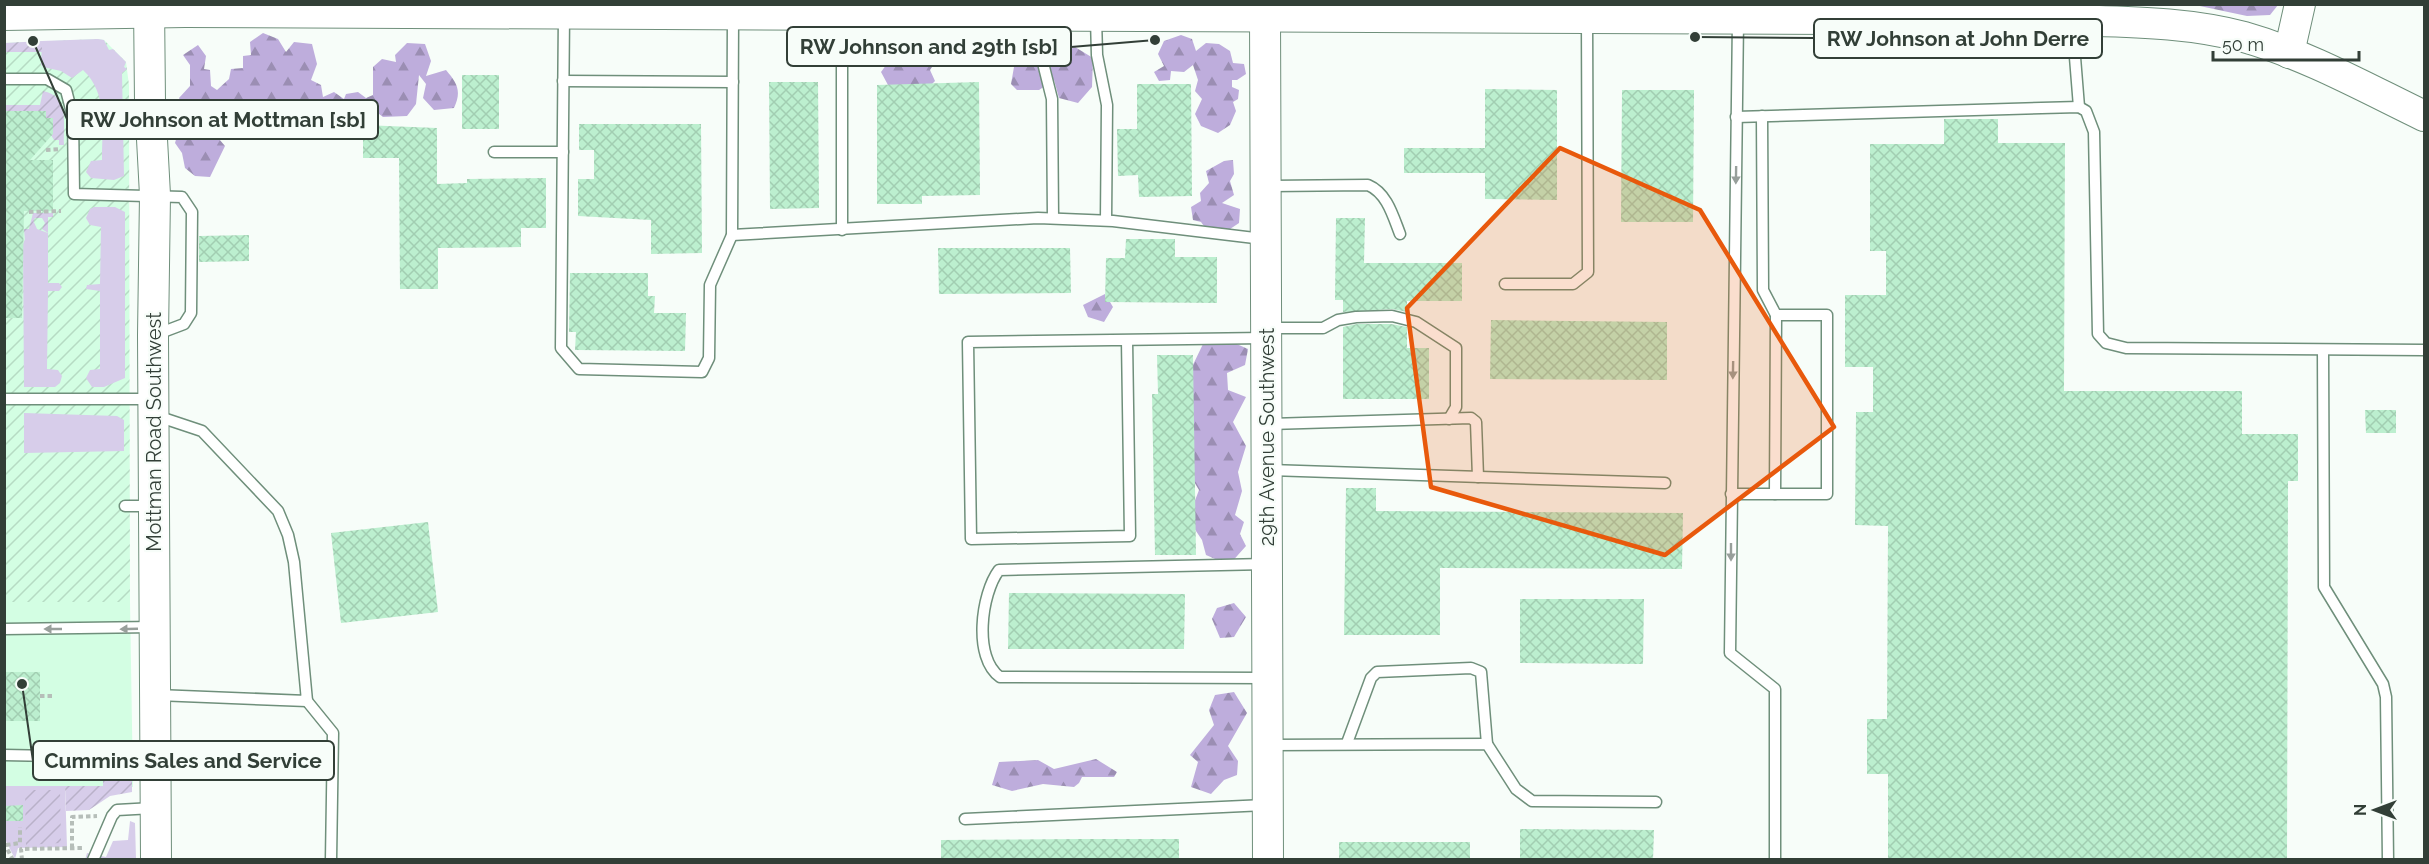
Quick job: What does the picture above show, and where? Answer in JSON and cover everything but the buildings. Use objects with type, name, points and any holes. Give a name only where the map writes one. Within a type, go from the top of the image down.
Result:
[{"type":"street","points":[[2289,53],[2300,4]]},
{"type":"street","points":[[4,15],[149,9],[1042,15],[1599,12],[1738,16],[1904,11],[2182,25],[2244,37],[2289,53],[2424,116]]},
{"type":"street","name":"Mottman Road Southwest","points":[[149,9],[155,195],[154,407],[140,506],[155,627],[156,860]]},
{"type":"street","name":"29th Avenue Southwest","points":[[1265,15],[1268,860]]},
{"type":"lane","points":[[536,10],[563,81],[561,348],[579,369],[702,372],[709,358],[710,285],[732,235],[733,14]]},
{"type":"lane","points":[[1505,284],[1573,284],[1588,272],[1599,12]]},
{"type":"lane","points":[[842,14],[842,230]]},
{"type":"lane","points":[[1042,15],[1042,59],[1052,99],[1053,218]]},
{"type":"lane","points":[[1096,15],[1097,55],[1107,105],[1106,220]]},
{"type":"lane","points":[[1738,16],[1730,653],[1775,689],[1775,860]]},
{"type":"lane","points":[[2072,20],[2079,107]]},
{"type":"lane","points":[[4,79],[47,79],[66,90],[73,117],[74,194],[155,195]]},
{"type":"lane","points":[[563,81],[733,82]]},
{"type":"lane","points":[[1736,117],[2079,107],[2086,111],[2094,132],[2098,334],[2106,343],[2126,348],[2424,350]]},
{"type":"lane","points":[[1762,116],[1763,291],[1776,315],[1775,494]]},
{"type":"lane","points":[[494,152],[562,152]]},
{"type":"lane","points":[[1266,186],[1368,185],[1375,188],[1388,204],[1400,234]]},
{"type":"lane","points":[[732,235],[1053,218],[1106,220],[1266,239]]},
{"type":"lane","points":[[1731,494],[1827,494],[1827,315],[1776,315]]},
{"type":"lane","points":[[1127,340],[1130,536],[971,539],[968,342],[1127,340],[1266,333],[1323,328],[1338,320],[1356,317],[1392,316],[1416,322],[1456,348],[1456,406],[1449,419]]},
{"type":"lane","points":[[2323,350],[2324,587],[2383,684],[2386,697],[2388,860]]},
{"type":"lane","points":[[4,399],[154,407],[201,431],[278,511],[288,535],[294,562],[307,701],[333,733],[331,860]]},
{"type":"lane","points":[[1267,424],[1471,418],[1476,422],[1478,477]]},
{"type":"lane","points":[[1267,470],[1665,483]]},
{"type":"lane","points":[[1268,564],[999,570],[992,579],[983,614],[985,655],[992,671],[1000,676],[1268,678]]},
{"type":"lane","points":[[4,629],[155,627]]},
{"type":"lane","points":[[1347,743],[1371,678],[1377,672],[1471,668],[1481,672],[1487,744],[1516,789],[1533,801],[1656,802]]},
{"type":"lane","points":[[156,695],[307,701]]},
{"type":"lane","points":[[1268,745],[1487,744]]},
{"type":"lane","points":[[4,755],[156,758]]},
{"type":"lane","points":[[965,819],[1268,805]]},
{"type":"lane","points":[[93,860],[112,816],[117,810],[156,808]]},
{"type":"path","points":[[46,150],[61,149]]},
{"type":"path","points":[[29,212],[61,211]]},
{"type":"path","points":[[40,696],[54,696]]},
{"type":"path","points":[[72,848],[72,817],[100,816]]},
{"type":"path","points":[[13,860],[5,844],[20,843],[20,827]]},
{"type":"path","points":[[22,860],[21,849],[86,848]]},
{"type":"highlighted area","points":[[1560,148],[1700,210],[1834,427],[1665,555],[1431,487],[1407,308]]},
{"type":"shaded area","points":[[104,40],[126,62],[129,85],[130,602],[5,602],[4,43]]},
{"type":"shaded area","points":[[104,40],[109,50],[113,49],[126,62],[124,67],[127,69],[122,73],[124,176],[114,180],[91,178],[86,172],[91,161],[102,160],[102,112],[97,89],[91,79],[83,70],[72,78],[61,71],[43,67],[41,64],[42,41]]},
{"type":"shaded area","points":[[42,41],[42,52],[5,52],[5,43]]},
{"type":"shaded area","points":[[43,91],[52,94],[61,105],[64,120],[64,145],[59,145],[59,140],[54,140],[51,135],[53,119],[46,118],[46,111],[5,111],[4,105],[40,105]]},
{"type":"shaded area","points":[[115,207],[125,212],[125,378],[104,387],[92,387],[86,378],[90,370],[100,369],[100,291],[86,289],[87,285],[100,284],[101,227],[90,225],[86,218],[90,209]]},
{"type":"shaded area","points":[[33,213],[53,213],[53,217],[48,217],[48,233],[42,229],[45,223],[42,218],[35,218],[25,241],[24,229],[29,229]]},
{"type":"shaded area","points":[[33,220],[37,229],[48,233],[48,283],[59,283],[62,287],[59,291],[48,291],[47,369],[58,370],[62,376],[60,383],[55,387],[24,387],[23,244]]},
{"type":"shaded area","points":[[24,413],[117,416],[124,420],[124,451],[24,453]]},
{"type":"shaded area","points":[[5,602],[130,602],[133,787],[5,786]]},
{"type":"shaded area","points":[[103,768],[128,774],[132,780],[132,792],[110,796],[89,810],[66,811],[65,786],[103,786]]},
{"type":"shaded area","points":[[5,786],[65,786],[67,847],[18,848],[15,859],[5,839]]},
{"type":"shaded area","points":[[25,790],[60,790],[61,843],[26,845]]},
{"type":"shaded area","points":[[130,821],[135,823],[136,859],[85,860],[87,853],[106,857],[113,841],[128,840]]},
{"type":"green space","points":[[2195,5],[2278,5],[2270,15],[2247,16]]},
{"type":"green space","points":[[890,26],[908,30],[914,40],[928,40],[938,58],[930,70],[935,81],[922,94],[888,85],[881,72],[895,53],[878,38]]},
{"type":"green space","points":[[1019,31],[1034,53],[1032,64],[1043,68],[1045,73],[1056,56],[1075,47],[1093,58],[1092,87],[1078,103],[1059,98],[1054,80],[1039,90],[1017,90],[1011,84],[1014,67],[1001,58],[1000,41]]},
{"type":"green space","points":[[263,33],[278,39],[286,52],[294,42],[312,44],[317,64],[311,80],[321,85],[323,97],[334,92],[344,99],[346,94],[358,92],[366,98],[373,95],[373,67],[382,59],[396,62],[395,55],[407,43],[425,44],[431,61],[426,76],[446,70],[457,88],[458,97],[454,108],[434,110],[423,98],[426,84],[419,75],[416,104],[407,116],[383,117],[366,104],[359,107],[346,106],[344,118],[331,125],[316,117],[313,100],[299,102],[282,113],[270,105],[260,113],[240,111],[231,120],[216,115],[213,132],[225,146],[210,177],[195,176],[185,168],[182,153],[175,143],[180,126],[177,114],[186,111],[179,98],[190,86],[190,65],[183,55],[198,45],[206,56],[204,69],[210,70],[211,86],[217,90],[229,79],[231,69],[243,68],[243,56],[251,55],[250,42]]},
{"type":"green space","points":[[1181,35],[1192,39],[1196,51],[1206,43],[1219,44],[1230,51],[1233,63],[1244,64],[1246,74],[1237,80],[1232,80],[1232,87],[1239,90],[1238,99],[1233,102],[1236,111],[1230,125],[1218,133],[1201,126],[1195,114],[1202,99],[1195,91],[1198,80],[1193,65],[1184,72],[1171,71],[1170,80],[1159,81],[1154,72],[1164,66],[1158,54],[1164,41]]},
{"type":"green space","points":[[1233,160],[1234,174],[1230,181],[1234,195],[1222,203],[1240,209],[1239,223],[1230,229],[1230,233],[1206,229],[1201,222],[1193,220],[1191,207],[1201,201],[1200,193],[1209,183],[1206,171],[1224,161]]},
{"type":"green space","points":[[1105,294],[1106,302],[1110,302],[1113,307],[1104,322],[1088,317],[1083,305]]},
{"type":"green space","points":[[1223,338],[1248,349],[1245,365],[1227,373],[1228,390],[1246,397],[1233,422],[1246,446],[1238,472],[1242,491],[1235,515],[1244,522],[1240,534],[1246,546],[1229,565],[1206,555],[1202,540],[1188,519],[1199,490],[1184,465],[1190,371],[1203,344]]},
{"type":"green space","points":[[1234,603],[1246,617],[1234,637],[1220,638],[1212,619],[1217,608]]},
{"type":"green space","points":[[1234,692],[1247,713],[1228,746],[1238,761],[1237,775],[1224,780],[1211,794],[1191,787],[1198,762],[1190,755],[1214,725],[1209,710],[1215,695]]},
{"type":"green space","points":[[1096,759],[1117,772],[1114,777],[1082,777],[1074,787],[1043,784],[1012,791],[992,785],[999,762],[1038,760],[1054,769]]},
{"type":"place","name":"RW Johnson at John Derre","points":[[1695,37]]},
{"type":"place","name":"RW Johnson and 29th [sb]","points":[[1155,40]]},
{"type":"place","name":"RW Johnson at Mottman [sb]","points":[[33,41]]},
{"type":"place","name":"Cummins Sales and Service","points":[[22,684]]}]
